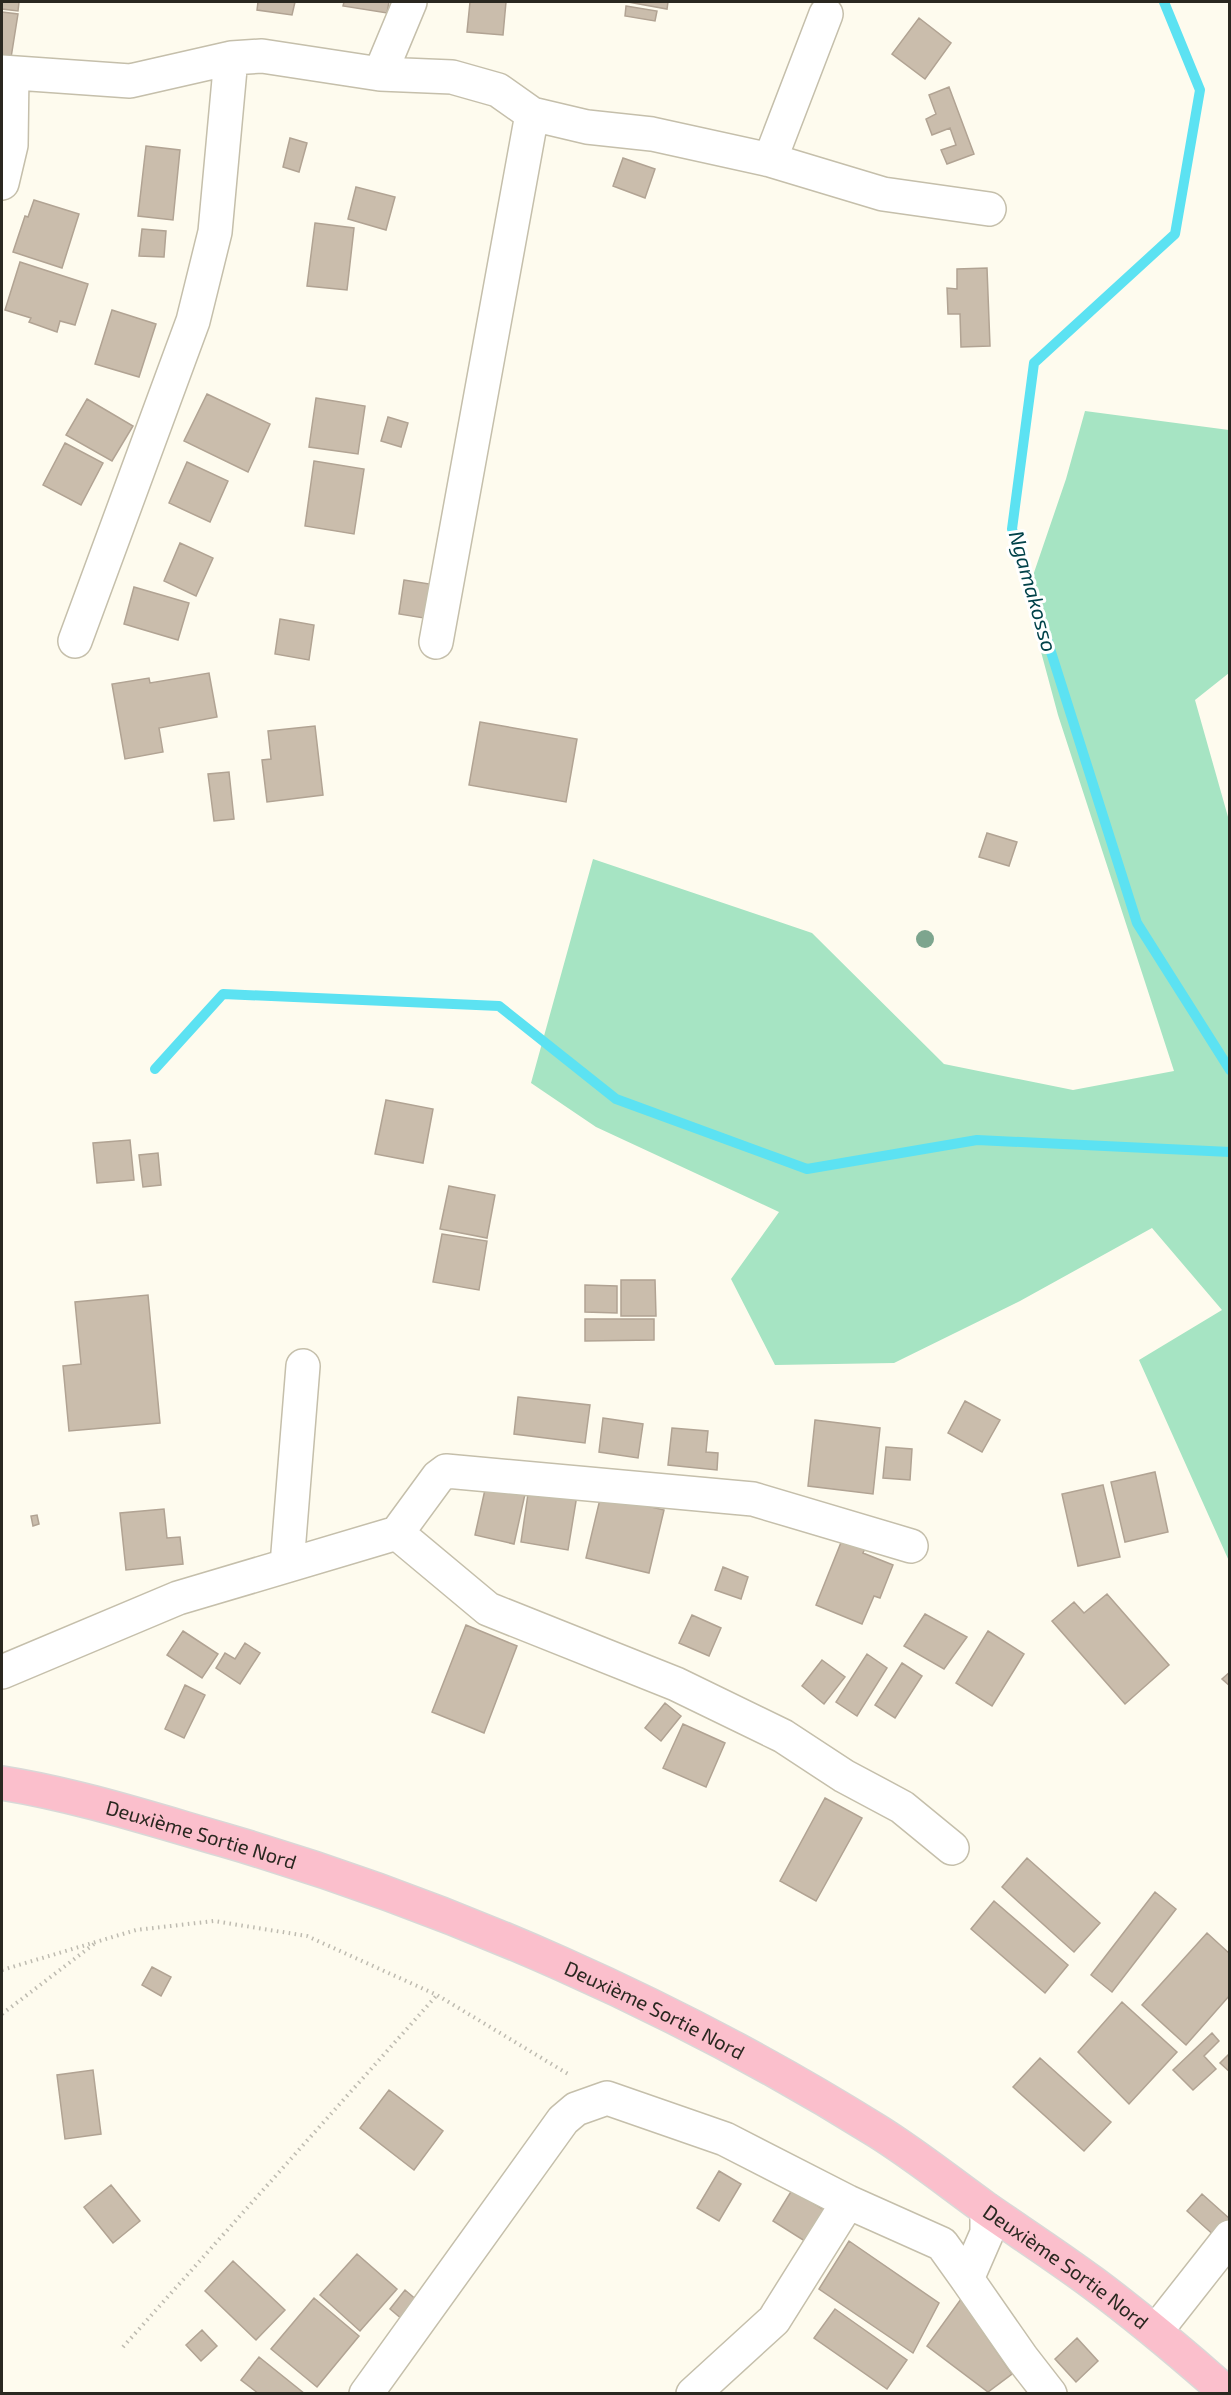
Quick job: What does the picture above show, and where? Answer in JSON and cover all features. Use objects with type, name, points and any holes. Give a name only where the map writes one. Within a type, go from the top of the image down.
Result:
[{"type":"main road","name":"Deuxième Sortie Nord","points":[[2,1783],[135,1815],[273,1855],[489,1933],[653,2007],[794,2081],[880,2132],[987,2210],[1091,2281],[1156,2331],[1228,2394]]},
{"type":"street","points":[[380,74],[410,2]]},
{"type":"street","points":[[770,160],[826,14]]},
{"type":"street","points":[[2,183],[10,145],[7,73],[130,81],[231,58],[262,56],[380,74],[452,77],[498,90],[532,114],[587,127],[652,134],[770,160],[883,194],[989,208]]},
{"type":"street","points":[[75,640],[194,321],[215,232],[231,58]]},
{"type":"street","points":[[436,642],[532,114]]},
{"type":"street","points":[[286,1565],[303,1366]]},
{"type":"street","points":[[2,1672],[178,1598],[396,1533],[438,1477],[446,1471],[456,1470],[753,1499],[911,1546]]},
{"type":"street","points":[[396,1533],[488,1609],[676,1684],[783,1736],[844,1776],[902,1807],[952,1848]]},
{"type":"street","points":[[366,2394],[563,2120],[576,2109],[607,2098],[725,2139],[848,2202],[942,2244],[1043,2391]]},
{"type":"street","points":[[693,2394],[774,2320],[848,2202]]},
{"type":"street","points":[[967,2279],[987,2233],[987,2210]]},
{"type":"street","points":[[1156,2331],[1230,2237]]},
{"type":"path","points":[[2,1970],[136,1930],[213,1921],[307,1936],[437,1995],[607,2098]]},
{"type":"path","points":[[2,2014],[97,1942]]},
{"type":"path","points":[[123,2347],[437,1995]]},
{"type":"green space","points":[[1085,411],[1229,430],[1229,673],[1195,700],[1230,824],[1229,1561],[1139,1360],[1222,1310],[1152,1228],[1020,1301],[894,1363],[775,1365],[731,1279],[779,1212],[596,1127],[531,1083],[593,859],[812,933],[944,1064],[1073,1090],[1174,1071],[1058,715],[1026,596],[1066,479]]},
{"type":"building","points":[[2,2],[19,2],[18,11],[2,9]]},
{"type":"building","points":[[258,2],[295,2],[292,15],[257,10]]},
{"type":"building","points":[[344,2],[389,2],[387,13],[343,6]]},
{"type":"building","points":[[470,2],[506,2],[503,35],[467,32]]},
{"type":"building","points":[[628,2],[668,2],[667,9]]},
{"type":"building","points":[[626,6],[657,11],[655,21],[625,16]]},
{"type":"building","points":[[2,12],[18,14],[10,64],[2,63]]},
{"type":"building","points":[[919,18],[951,43],[925,79],[892,54]]},
{"type":"building","points":[[949,87],[974,154],[947,164],[941,150],[956,145],[950,128],[932,135],[926,119],[936,114],[929,95]]},
{"type":"building","points":[[290,138],[307,143],[299,172],[283,167]]},
{"type":"building","points":[[146,146],[180,150],[173,220],[138,216]]},
{"type":"building","points":[[623,158],[655,169],[645,198],[613,186]]},
{"type":"building","points":[[356,187],[395,197],[386,230],[348,219]]},
{"type":"building","points":[[34,200],[79,214],[62,268],[13,252],[25,216],[28,217]]},
{"type":"building","points":[[315,223],[354,228],[347,290],[307,286]]},
{"type":"building","points":[[142,229],[166,231],[164,257],[139,256]]},
{"type":"building","points":[[20,262],[88,284],[75,325],[60,321],[57,332],[29,322],[31,318],[5,310]]},
{"type":"building","points":[[987,268],[990,346],[961,347],[960,314],[948,314],[947,288],[957,289],[957,269]]},
{"type":"building","points":[[112,310],[156,324],[139,377],[95,364]]},
{"type":"building","points":[[207,394],[270,424],[248,472],[184,441]]},
{"type":"building","points":[[316,398],[365,406],[358,454],[309,447]]},
{"type":"building","points":[[87,399],[133,426],[112,461],[66,435]]},
{"type":"building","points":[[388,417],[408,423],[401,447],[381,441]]},
{"type":"building","points":[[65,443],[103,463],[81,505],[43,485]]},
{"type":"building","points":[[314,461],[364,469],[354,534],[305,526]]},
{"type":"building","points":[[187,462],[228,481],[210,522],[169,503]]},
{"type":"building","points":[[180,543],[213,558],[196,596],[164,581]]},
{"type":"building","points":[[404,580],[436,585],[430,619],[399,614]]},
{"type":"building","points":[[134,587],[189,603],[178,640],[124,624]]},
{"type":"building","points":[[280,619],[314,625],[309,660],[275,654]]},
{"type":"building","points":[[209,673],[217,717],[159,728],[163,752],[125,759],[112,684],[149,678],[150,683]]},
{"type":"building","points":[[480,722],[577,739],[566,802],[469,785]]},
{"type":"building","points":[[315,726],[323,795],[267,802],[262,760],[271,759],[268,731]]},
{"type":"building","points":[[229,772],[234,819],[214,821],[208,774]]},
{"type":"building","points":[[987,833],[1017,842],[1009,866],[979,857]]},
{"type":"building","points":[[386,1100],[433,1109],[423,1163],[375,1154]]},
{"type":"building","points":[[130,1140],[134,1180],[97,1183],[93,1143]]},
{"type":"building","points":[[158,1153],[161,1185],[143,1187],[139,1155]]},
{"type":"building","points":[[449,1186],[495,1195],[487,1238],[440,1229]]},
{"type":"building","points":[[442,1234],[487,1241],[479,1290],[433,1282]]},
{"type":"building","points":[[621,1280],[655,1280],[656,1316],[621,1316]]},
{"type":"building","points":[[585,1285],[617,1286],[617,1313],[585,1312]]},
{"type":"building","points":[[148,1295],[160,1423],[69,1431],[63,1366],[81,1364],[75,1302]]},
{"type":"building","points":[[585,1319],[654,1319],[654,1340],[585,1341]]},
{"type":"building","points":[[518,1397],[590,1405],[585,1443],[514,1434]]},
{"type":"building","points":[[965,1401],[1000,1420],[982,1452],[948,1433]]},
{"type":"building","points":[[603,1418],[643,1424],[638,1458],[599,1452]]},
{"type":"building","points":[[815,1420],[880,1428],[873,1494],[808,1486]]},
{"type":"building","points":[[672,1428],[708,1431],[706,1452],[718,1453],[717,1470],[668,1465]]},
{"type":"building","points":[[886,1447],[912,1449],[910,1480],[883,1478]]},
{"type":"building","points":[[1155,1472],[1168,1532],[1125,1542],[1111,1482]]},
{"type":"building","points":[[488,1476],[527,1485],[514,1544],[475,1535]]},
{"type":"building","points":[[1103,1485],[1120,1557],[1078,1566],[1062,1494]]},
{"type":"building","points":[[529,1487],[577,1495],[568,1550],[521,1542]]},
{"type":"building","points":[[601,1495],[664,1510],[649,1573],[586,1558]]},
{"type":"building","points":[[164,1509],[167,1538],[180,1537],[183,1564],[126,1570],[120,1513]]},
{"type":"building","points":[[37,1515],[39,1524],[33,1526],[31,1516]]},
{"type":"building","points":[[844,1535],[867,1544],[863,1553],[893,1565],[880,1598],[874,1596],[862,1624],[816,1605]]},
{"type":"building","points":[[723,1567],[748,1577],[741,1599],[715,1590]]},
{"type":"building","points":[[1107,1594],[1169,1665],[1125,1704],[1052,1621],[1074,1602],[1084,1613]]},
{"type":"building","points":[[925,1614],[967,1637],[944,1669],[904,1646]]},
{"type":"building","points":[[692,1615],[721,1628],[709,1656],[679,1643]]},
{"type":"building","points":[[466,1625],[517,1646],[484,1733],[432,1712]]},
{"type":"building","points":[[183,1631],[218,1654],[202,1678],[167,1655]]},
{"type":"building","points":[[988,1631],[1024,1654],[992,1706],[956,1683]]},
{"type":"building","points":[[245,1643],[260,1653],[240,1684],[216,1668],[225,1653],[235,1659]]},
{"type":"building","points":[[867,1654],[887,1668],[857,1716],[836,1702]]},
{"type":"building","points":[[822,1660],[845,1677],[824,1704],[802,1686]]},
{"type":"building","points":[[902,1663],[922,1676],[895,1718],[875,1705]]},
{"type":"building","points":[[1230,1672],[1230,1686],[1222,1679]]},
{"type":"building","points":[[185,1685],[205,1695],[184,1738],[165,1729]]},
{"type":"building","points":[[665,1703],[681,1716],[661,1741],[645,1728]]},
{"type":"building","points":[[683,1724],[725,1743],[706,1787],[663,1768]]},
{"type":"building","points":[[825,1798],[862,1818],[816,1901],[780,1881]]},
{"type":"building","points":[[1027,1858],[1100,1923],[1074,1952],[1002,1887]]},
{"type":"building","points":[[1155,1892],[1176,1909],[1112,1992],[1091,1975]]},
{"type":"building","points":[[994,1901],[1068,1965],[1045,1993],[971,1929]]},
{"type":"building","points":[[1207,1933],[1230,1954],[1230,1995],[1186,2045],[1142,2005]]},
{"type":"building","points":[[152,1967],[171,1977],[161,1996],[142,1985]]},
{"type":"building","points":[[1122,2002],[1177,2052],[1129,2104],[1078,2052]]},
{"type":"building","points":[[1212,2033],[1219,2041],[1204,2056],[1216,2069],[1193,2090],[1173,2070]]},
{"type":"building","points":[[1230,2053],[1230,2072],[1220,2063]]},
{"type":"building","points":[[1040,2058],[1111,2122],[1084,2151],[1013,2087]]},
{"type":"building","points":[[93,2070],[101,2134],[65,2139],[57,2075]]},
{"type":"building","points":[[389,2090],[443,2131],[414,2170],[360,2128]]},
{"type":"building","points":[[719,2171],[741,2184],[719,2221],[697,2208]]},
{"type":"building","points":[[111,2185],[140,2221],[113,2243],[84,2207]]},
{"type":"building","points":[[792,2190],[831,2214],[811,2245],[773,2221]]},
{"type":"building","points":[[1202,2194],[1230,2219],[1230,2223],[1217,2238],[1187,2211]]},
{"type":"building","points":[[849,2241],[939,2303],[913,2353],[819,2289]]},
{"type":"building","points":[[357,2254],[397,2289],[360,2331],[320,2295]]},
{"type":"building","points":[[233,2261],[285,2310],[256,2340],[205,2291]]},
{"type":"building","points":[[405,2290],[418,2301],[403,2320],[390,2309]]},
{"type":"building","points":[[314,2298],[359,2336],[317,2387],[271,2349]]},
{"type":"building","points":[[961,2299],[1012,2374],[988,2392],[927,2346]]},
{"type":"building","points":[[835,2309],[907,2360],[887,2389],[814,2338]]},
{"type":"building","points":[[202,2330],[217,2346],[201,2361],[186,2345]]},
{"type":"building","points":[[1077,2338],[1098,2361],[1076,2382],[1055,2359]]},
{"type":"building","points":[[259,2357],[305,2394],[259,2394],[241,2380]]},
{"type":"waterway","name":"Ngamakosso","points":[[1164,2],[1200,90],[1175,234],[1034,363],[1012,529],[1137,923],[1230,1070]]},
{"type":"waterway","points":[[155,1069],[223,994],[499,1006],[616,1099],[807,1169],[977,1140],[1230,1152]]}]
